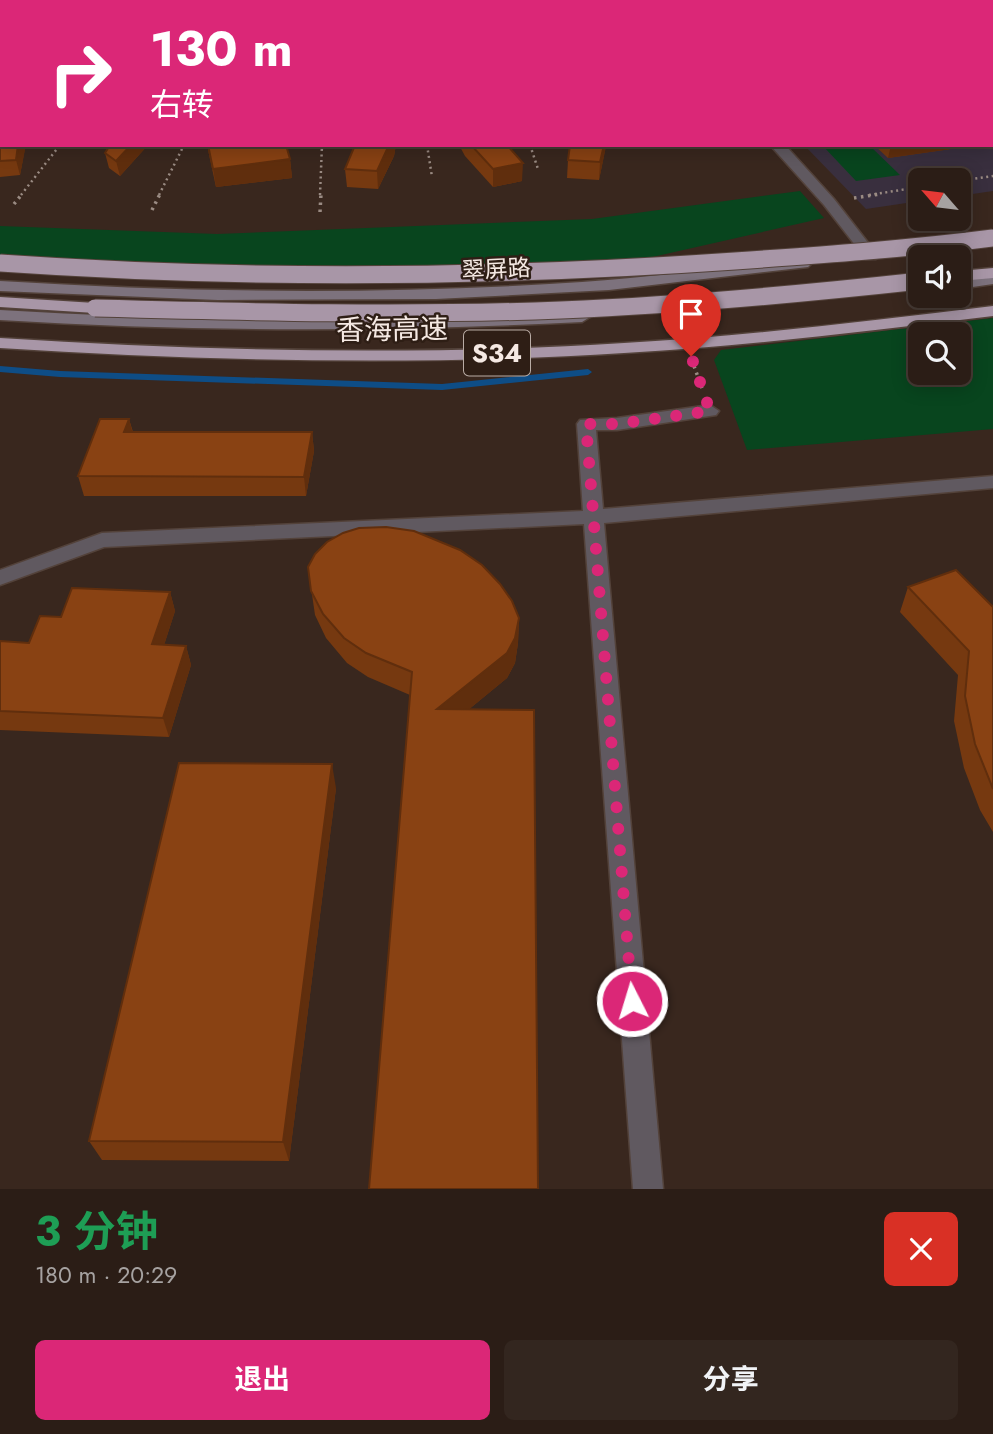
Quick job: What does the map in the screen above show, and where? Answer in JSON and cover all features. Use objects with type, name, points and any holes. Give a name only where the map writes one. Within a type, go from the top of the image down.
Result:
[{"type":"highway","points":[[0,263],[113,272],[330,275],[552,273],[767,259],[993,238]]},
{"type":"highway","points":[[971,275],[993,273]]},
{"type":"highway","name":"香海高速","points":[[0,302],[95,308],[320,314],[548,310],[774,297],[908,282]]},
{"type":"highway","name":"香海高速","points":[[0,343],[315,357],[573,351],[823,332],[993,311]]},
{"type":"main road","name":"翠屏路","points":[[0,286],[100,293],[377,298],[585,287],[993,244]]},
{"type":"main road","points":[[971,282],[993,279]]},
{"type":"main road","name":"翠屏路","points":[[0,315],[79,321],[303,324],[519,320],[779,303],[908,290]]},
{"type":"street","points":[[778,147],[829,202],[872,256]]},
{"type":"street","points":[[648,1189],[591,517],[586,424],[617,424],[710,411]]},
{"type":"street","points":[[0,578],[102,540],[591,517],[993,482]]},
{"type":"path","points":[[14,204],[58,147]]},
{"type":"path","points":[[152,210],[183,147]]},
{"type":"path","points":[[320,212],[322,147]]},
{"type":"path","points":[[427,147],[432,177]]},
{"type":"path","points":[[531,147],[538,169]]},
{"type":"path","points":[[971,179],[993,176]]},
{"type":"path","points":[[829,202],[908,189]]},
{"type":"path","points":[[691,356],[710,411]]},
{"type":"shaded area","points":[[806,147],[993,147],[993,191],[971,194],[971,168],[908,168],[908,203],[866,209]]},
{"type":"green space","points":[[824,147],[871,147],[900,175],[856,181]]},
{"type":"green space","points":[[800,191],[824,218],[582,273],[0,266],[0,226],[217,234],[592,219]]},
{"type":"green space","points":[[993,318],[993,429],[747,450],[714,360],[721,350],[908,328],[908,385],[971,385],[971,322],[959,322]]},
{"type":"building","points":[[0,147],[18,147],[16,160],[0,161]]},
{"type":"building","points":[[109,147],[129,147],[116,161],[105,153]]},
{"type":"building","points":[[208,147],[287,147],[290,159],[213,169]]},
{"type":"building","points":[[354,147],[388,147],[377,171],[345,169]]},
{"type":"building","points":[[473,147],[509,147],[523,163],[493,169]]},
{"type":"building","points":[[570,147],[604,147],[600,162],[568,160]]},
{"type":"building","points":[[100,419],[129,419],[124,432],[312,432],[304,477],[78,476]]},
{"type":"building","points":[[386,527],[414,531],[460,550],[482,565],[512,601],[519,618],[515,638],[507,653],[437,709],[534,710],[538,1189],[369,1189],[412,672],[366,653],[344,638],[323,614],[311,591],[308,567],[315,554],[327,542],[343,533],[359,528]]},
{"type":"building","points":[[956,570],[993,607],[993,789],[975,744],[965,696],[969,651],[908,587]]},
{"type":"building","points":[[72,588],[170,592],[152,644],[186,646],[163,718],[0,711],[0,641],[29,643],[40,616],[61,617]]},
{"type":"building","points":[[179,763],[332,764],[283,1142],[89,1141]]},
{"type":"waterway","points":[[0,369],[60,374],[442,387],[588,372]]},
{"type":"route","points":[[632,1001],[591,517],[586,424],[617,424],[710,411],[691,356]]}]
